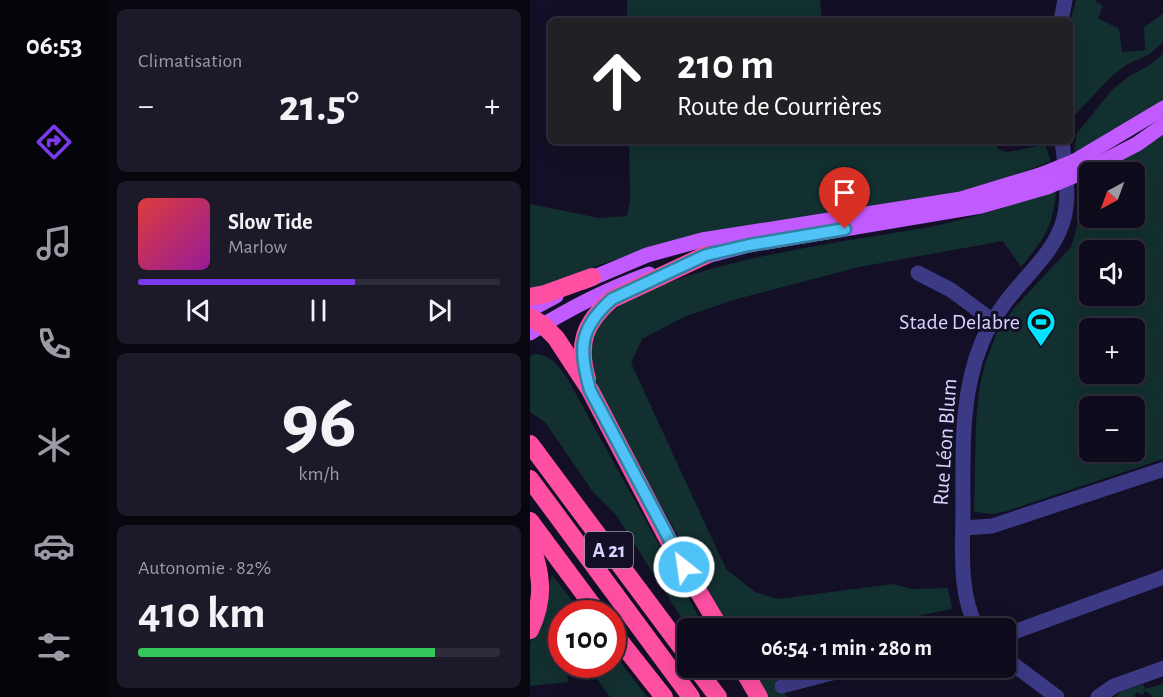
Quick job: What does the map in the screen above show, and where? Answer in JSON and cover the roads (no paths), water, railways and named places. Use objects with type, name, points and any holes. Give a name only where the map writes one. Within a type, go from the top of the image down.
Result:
[{"type":"highway","points":[[590,390],[582,359],[586,332],[600,309],[612,299],[706,255]]},
{"type":"highway","points":[[530,297],[592,277]]},
{"type":"highway","points":[[534,325],[556,338],[590,390],[672,547],[714,618]]},
{"type":"highway","name":"A 21","points":[[530,444],[677,641]]},
{"type":"highway","name":"A 21","points":[[530,479],[691,697]]},
{"type":"highway","points":[[530,521],[589,600]]},
{"type":"highway","points":[[530,542],[541,581],[539,602],[530,630]]},
{"type":"highway","points":[[626,649],[664,697]]},
{"type":"highway","points":[[704,678],[718,697]]},
{"type":"highway","points":[[748,678],[759,697]]},
{"type":"main road","points":[[1078,167],[1163,108]]},
{"type":"main road","points":[[534,325],[609,288],[706,255],[981,206],[1137,144],[1163,125]]},
{"type":"main road","points":[[530,310],[592,277],[647,255],[702,240],[961,199],[1045,181]]},
{"type":"street","points":[[1062,18],[1065,0]]},
{"type":"street","name":"Rue Léon Blum","points":[[972,618],[966,596],[963,566],[965,409],[971,373],[993,321],[1006,302],[1053,247],[1064,219],[1066,187],[1062,144]]},
{"type":"street","points":[[917,273],[951,290],[993,321]]},
{"type":"street","points":[[963,528],[992,526],[1163,469]]},
{"type":"street","points":[[1016,631],[1163,577]]},
{"type":"street","points":[[1016,666],[1058,697]]},
{"type":"street","points":[[1098,697],[1114,686],[1163,668]]},
{"type":"street","points":[[782,687],[815,678]]},
{"type":"place","name":"Stade Delabre","points":[[1041,348]]}]
